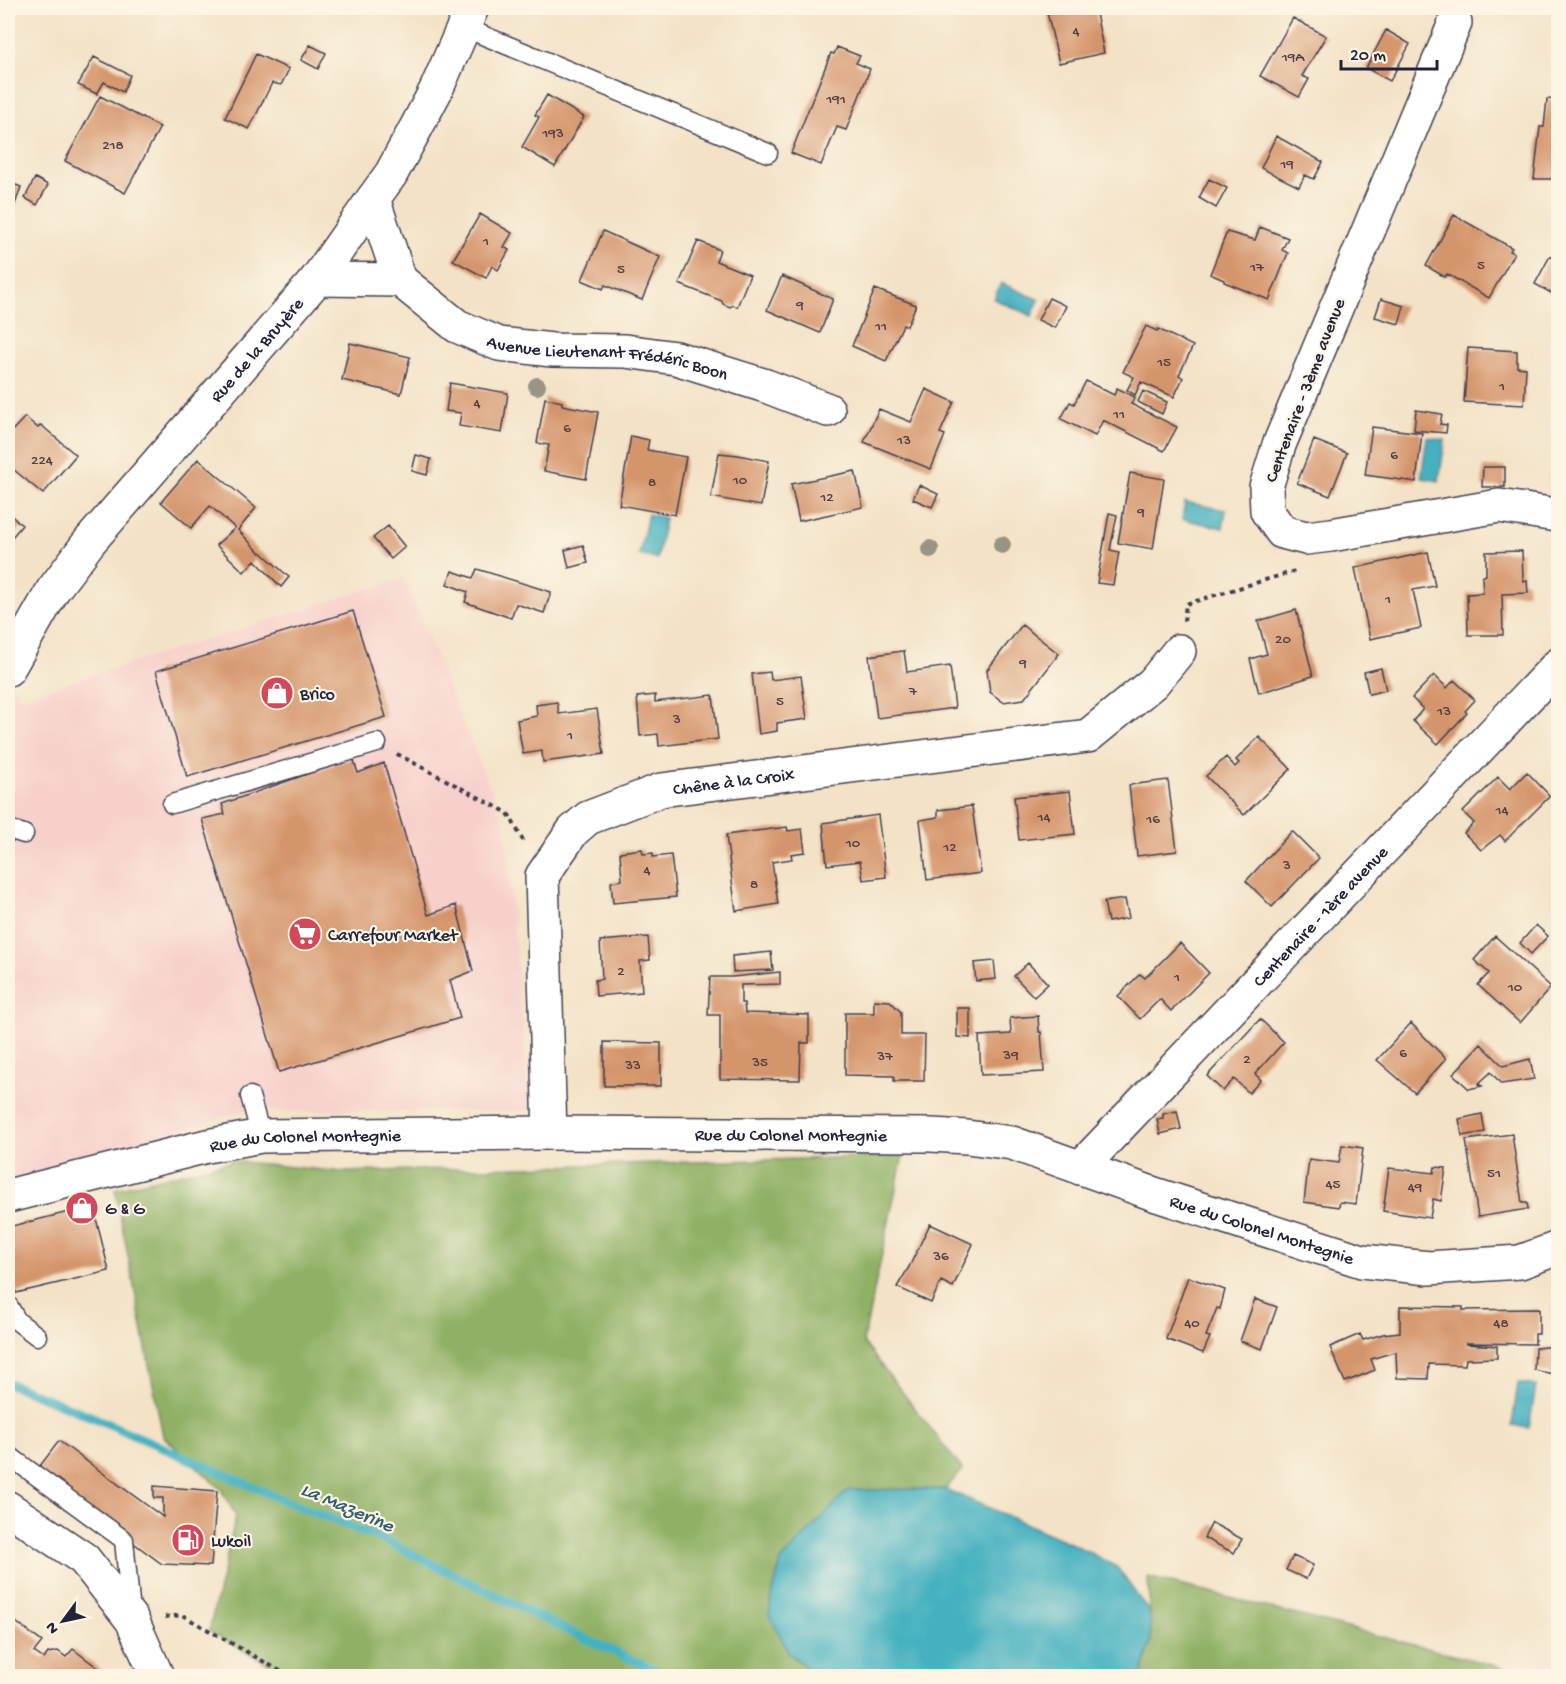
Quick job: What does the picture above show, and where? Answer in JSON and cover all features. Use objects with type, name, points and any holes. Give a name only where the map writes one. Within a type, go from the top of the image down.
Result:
[{"type":"street","name":"Rue de la Bruyère","points":[[8,669],[53,590],[90,541],[317,279],[373,200],[391,174],[436,90],[468,17]]},
{"type":"street","name":"Centenaire - 3ème avenue","points":[[1455,23],[1279,445],[1266,487],[1267,511],[1282,532],[1306,538],[1499,506],[1558,515]]},
{"type":"street","points":[[317,279],[400,280],[373,200]]},
{"type":"street","name":"Avenue Lieutenant Frédéric Boon","points":[[400,280],[457,326],[500,344],[534,349],[626,351],[676,358],[766,386],[828,410]]},
{"type":"street","name":"Chêne à la Croix","points":[[542,876],[573,831],[588,818],[661,790],[1088,736],[1153,683],[1179,651]]},
{"type":"street","name":"Centenaire - 1ère avenue","points":[[1080,1168],[1558,665]]},
{"type":"street","points":[[542,876],[550,1133]]},
{"type":"street","name":"Rue du Colonel Montegnie","points":[[8,1196],[207,1146],[261,1136],[550,1133],[967,1137],[1012,1143],[1262,1229],[1362,1260],[1429,1268],[1520,1262],[1558,1248]]},
{"type":"street","points":[[8,1508],[84,1559],[132,1620],[157,1677]]},
{"type":"lane","points":[[468,17],[768,153]]},
{"type":"lane","points":[[172,804],[377,743]]},
{"type":"lane","points":[[250,1096],[261,1136]]},
{"type":"lane","points":[[8,1305],[17,1321],[37,1336]]},
{"type":"lane","points":[[8,1455],[124,1540],[132,1620]]},
{"type":"path","points":[[1179,651],[1186,604],[1301,569],[1306,538]]},
{"type":"path","points":[[377,743],[508,813],[542,876]]},
{"type":"path","points":[[132,1620],[182,1615],[289,1677]]},
{"type":"shaded area","points":[[404,578],[505,825],[530,1111],[243,1111],[8,1182],[8,680],[23,697]]},
{"type":"green space","points":[[903,1156],[863,1342],[963,1470],[945,1489],[848,1490],[789,1653],[816,1676],[289,1676],[209,1631],[236,1516],[220,1488],[163,1436],[115,1189],[232,1161],[343,1172]]},
{"type":"green space","points":[[1148,1577],[1504,1668],[1499,1676],[1141,1676],[1151,1641]]},
{"type":"water","points":[[1001,283],[1039,300],[1032,316],[994,299]]},
{"type":"water","points":[[1427,437],[1445,440],[1439,481],[1421,478]]},
{"type":"water","points":[[1185,502],[1226,510],[1223,528],[1182,519]]},
{"type":"water","points":[[648,514],[665,518],[657,559],[639,555]]},
{"type":"water","points":[[1518,1383],[1536,1386],[1529,1428],[1512,1425]]},
{"type":"water","points":[[945,1489],[1077,1546],[1117,1567],[1150,1613],[1151,1641],[1141,1676],[816,1676],[789,1653],[769,1615],[781,1561],[848,1490]]},
{"type":"building","points":[[1046,8],[1095,8],[1104,53],[1059,63]]},
{"type":"building","points":[[1293,18],[1326,36],[1302,76],[1309,79],[1299,97],[1260,76]]},
{"type":"building","points":[[1386,30],[1410,44],[1390,81],[1366,68]]},
{"type":"building","points":[[310,45],[326,53],[318,69],[301,60]]},
{"type":"building","points":[[837,47],[860,56],[856,63],[870,69],[846,130],[837,127],[821,165],[791,153],[831,53],[834,54]]},
{"type":"building","points":[[256,54],[289,69],[281,85],[272,83],[249,129],[225,118]]},
{"type":"building","points":[[94,57],[130,75],[123,92],[104,82],[97,94],[78,85]]},
{"type":"building","points":[[547,95],[584,117],[555,167],[522,147],[539,117],[535,115]]},
{"type":"building","points":[[100,96],[160,127],[125,193],[65,161]]},
{"type":"building","points":[[1547,99],[1558,100],[1558,179],[1534,179],[1540,127],[1544,127]]},
{"type":"building","points":[[1276,136],[1323,162],[1314,179],[1305,175],[1299,187],[1261,168]]},
{"type":"building","points":[[35,178],[48,185],[37,205],[25,198]]},
{"type":"building","points":[[1209,179],[1227,188],[1216,208],[1199,198]]},
{"type":"building","points":[[8,182],[21,187],[14,207],[8,205]]},
{"type":"building","points":[[480,214],[512,233],[504,247],[509,250],[498,270],[492,266],[486,278],[453,260]]},
{"type":"building","points":[[1454,215],[1512,248],[1510,251],[1514,253],[1489,298],[1447,274],[1445,277],[1426,266]]},
{"type":"building","points":[[1260,227],[1288,238],[1282,250],[1288,253],[1269,300],[1210,274],[1227,232],[1255,240]]},
{"type":"building","points":[[603,231],[660,257],[642,300],[605,285],[603,289],[582,280]]},
{"type":"building","points":[[698,241],[720,250],[716,261],[750,275],[737,307],[733,305],[730,307],[722,301],[679,284]]},
{"type":"building","points":[[1550,256],[1558,260],[1558,278],[1551,293],[1535,284]]},
{"type":"building","points":[[782,276],[833,299],[820,333],[767,310]]},
{"type":"building","points":[[875,289],[916,305],[907,326],[903,325],[886,361],[852,346]]},
{"type":"building","points":[[1049,298],[1066,306],[1055,328],[1038,320]]},
{"type":"building","points":[[1381,299],[1404,306],[1399,324],[1375,317]]},
{"type":"building","points":[[1146,326],[1157,331],[1158,329],[1193,346],[1179,375],[1183,378],[1174,397],[1141,382],[1135,395],[1127,390],[1134,377],[1123,372]]},
{"type":"building","points":[[350,343],[410,357],[401,394],[342,380]]},
{"type":"building","points":[[1468,348],[1517,351],[1517,367],[1526,368],[1524,405],[1464,402]]},
{"type":"building","points":[[1086,381],[1114,395],[1117,388],[1135,397],[1131,404],[1177,427],[1164,451],[1103,420],[1095,436],[1061,419],[1070,402],[1074,404]]},
{"type":"building","points":[[450,383],[508,393],[502,433],[459,426],[461,413],[446,411]]},
{"type":"building","points":[[926,389],[954,402],[940,433],[945,435],[931,469],[864,442],[879,409],[911,422]]},
{"type":"building","points":[[1143,391],[1167,402],[1162,414],[1138,402]]},
{"type":"building","points":[[545,398],[562,402],[562,405],[598,412],[586,479],[544,471],[549,445],[537,443]]},
{"type":"building","points":[[1416,410],[1442,414],[1440,424],[1447,425],[1446,433],[1414,430]]},
{"type":"building","points":[[25,417],[38,428],[41,425],[76,455],[43,494],[8,465],[8,435]]},
{"type":"building","points":[[1372,427],[1422,433],[1416,482],[1365,475]]},
{"type":"building","points":[[631,436],[649,440],[647,450],[686,457],[675,515],[619,505]]},
{"type":"building","points":[[1314,440],[1347,453],[1330,496],[1297,483]]},
{"type":"building","points":[[719,453],[769,461],[761,506],[711,497]]},
{"type":"building","points":[[416,455],[431,459],[427,475],[412,471]]},
{"type":"building","points":[[198,459],[256,508],[238,530],[260,553],[289,577],[281,587],[255,560],[244,572],[216,545],[235,528],[210,506],[191,528],[161,502]]},
{"type":"building","points":[[1483,467],[1505,467],[1505,487],[1482,487]]},
{"type":"building","points":[[855,471],[863,507],[799,521],[791,484]]},
{"type":"building","points":[[1130,473],[1164,479],[1153,549],[1118,543]]},
{"type":"building","points":[[919,485],[938,494],[932,507],[913,499]]},
{"type":"building","points":[[8,513],[22,525],[8,542]]},
{"type":"building","points":[[1109,513],[1117,515],[1110,550],[1119,552],[1113,585],[1097,583]]},
{"type":"building","points":[[388,526],[405,547],[391,559],[373,538]]},
{"type":"building","points":[[583,545],[588,563],[569,568],[565,550]]},
{"type":"building","points":[[1522,551],[1523,581],[1527,581],[1528,593],[1502,594],[1503,635],[1468,635],[1467,594],[1483,593],[1482,577],[1486,575],[1486,552]]},
{"type":"building","points":[[1428,552],[1435,586],[1413,590],[1421,628],[1370,639],[1355,568]]},
{"type":"building","points":[[477,569],[551,592],[544,613],[516,604],[511,618],[465,602],[468,592],[447,584],[452,571],[473,578]]},
{"type":"building","points":[[1296,610],[1313,676],[1259,693],[1250,659],[1267,654],[1258,621]]},
{"type":"building","points":[[353,611],[386,717],[187,777],[156,671]]},
{"type":"building","points":[[1022,625],[1059,654],[1024,699],[1003,702],[990,692],[987,670]]},
{"type":"building","points":[[904,651],[907,672],[950,666],[955,708],[877,718],[869,656]]},
{"type":"building","points":[[1381,668],[1386,690],[1369,694],[1364,672]]},
{"type":"building","points":[[770,672],[771,680],[801,676],[807,719],[777,723],[777,731],[759,734],[752,674]]},
{"type":"building","points":[[1434,675],[1447,688],[1454,680],[1475,700],[1465,711],[1467,713],[1438,744],[1413,721],[1423,709],[1412,698]]},
{"type":"building","points":[[655,695],[655,702],[713,695],[718,739],[659,746],[658,734],[640,736],[637,697]]},
{"type":"building","points":[[557,702],[559,714],[597,709],[604,754],[543,762],[542,751],[523,754],[517,720],[537,716],[536,705]]},
{"type":"building","points":[[1259,737],[1291,769],[1244,815],[1206,776],[1226,757],[1235,767],[1239,763],[1236,760]]},
{"type":"building","points":[[353,758],[358,773],[384,763],[428,915],[456,905],[473,971],[450,980],[460,1018],[279,1072],[202,819],[225,814],[222,804]]},
{"type":"building","points":[[1527,772],[1550,796],[1505,841],[1500,835],[1481,850],[1464,833],[1474,823],[1463,812],[1498,777],[1510,789]]},
{"type":"building","points":[[1168,780],[1177,851],[1137,856],[1129,785]]},
{"type":"building","points":[[1070,791],[1075,834],[1019,840],[1014,797]]},
{"type":"building","points":[[972,806],[981,873],[927,880],[920,820],[938,817],[938,810]]},
{"type":"building","points":[[878,815],[886,877],[863,880],[860,861],[827,865],[823,823]]},
{"type":"building","points":[[787,827],[788,831],[802,829],[805,852],[791,854],[792,859],[772,862],[778,904],[736,911],[726,835]]},
{"type":"building","points":[[1292,831],[1319,858],[1272,907],[1246,881]]},
{"type":"building","points":[[642,849],[643,854],[653,853],[653,857],[671,855],[676,897],[613,903],[611,882],[622,880],[620,852]]},
{"type":"building","points":[[1125,899],[1129,918],[1108,922],[1104,902]]},
{"type":"building","points":[[1536,925],[1548,936],[1531,954],[1520,943]]},
{"type":"building","points":[[1495,936],[1551,987],[1520,1023],[1478,985],[1489,973],[1474,960]]},
{"type":"building","points":[[648,937],[650,960],[640,961],[642,992],[596,996],[595,980],[602,979],[600,941]]},
{"type":"building","points":[[1180,943],[1209,973],[1171,1011],[1160,999],[1140,1019],[1118,996],[1140,974],[1145,978]]},
{"type":"building","points":[[771,952],[773,970],[733,972],[732,956]]},
{"type":"building","points":[[994,961],[996,979],[976,981],[974,963]]},
{"type":"building","points":[[1028,963],[1048,984],[1034,997],[1014,976]]},
{"type":"building","points":[[780,972],[780,984],[741,985],[741,1003],[744,1003],[745,1013],[809,1015],[809,1043],[801,1043],[800,1080],[720,1079],[720,1015],[708,1015],[710,977]]},
{"type":"building","points":[[874,1000],[890,1001],[901,1012],[901,1035],[925,1035],[924,1081],[894,1081],[894,1076],[845,1075],[845,1013],[874,1013]]},
{"type":"building","points":[[957,1008],[970,1008],[970,1038],[957,1037]]},
{"type":"building","points":[[1038,1016],[1044,1072],[981,1075],[979,1036],[1011,1034],[1010,1018]]},
{"type":"building","points":[[1260,1019],[1284,1042],[1255,1074],[1261,1080],[1249,1093],[1234,1079],[1223,1091],[1207,1076]]},
{"type":"building","points":[[1411,1023],[1446,1059],[1415,1093],[1377,1060]]},
{"type":"building","points":[[604,1042],[661,1043],[661,1086],[604,1086]]},
{"type":"building","points":[[1481,1044],[1503,1066],[1530,1059],[1534,1079],[1501,1084],[1491,1072],[1478,1084],[1482,1086],[1469,1089],[1453,1074]]},
{"type":"building","points":[[1177,1111],[1181,1129],[1160,1134],[1157,1119],[1163,1118],[1163,1114]]},
{"type":"building","points":[[1482,1114],[1485,1132],[1462,1136],[1459,1119]]},
{"type":"building","points":[[1512,1134],[1522,1203],[1527,1203],[1528,1209],[1478,1217],[1466,1140]]},
{"type":"building","points":[[1342,1145],[1363,1148],[1356,1204],[1340,1202],[1339,1207],[1304,1202],[1309,1159],[1339,1163]]},
{"type":"building","points":[[1435,1167],[1446,1168],[1441,1201],[1433,1199],[1430,1218],[1383,1211],[1389,1168],[1434,1173]]},
{"type":"building","points":[[93,1206],[109,1271],[16,1293],[8,1258],[8,1227]]},
{"type":"building","points":[[930,1224],[973,1244],[953,1287],[941,1281],[931,1303],[897,1287]]},
{"type":"building","points":[[1188,1277],[1225,1290],[1220,1309],[1217,1308],[1206,1336],[1210,1337],[1203,1353],[1166,1339]]},
{"type":"building","points":[[1255,1299],[1277,1307],[1262,1349],[1240,1341]]},
{"type":"building","points":[[1400,1306],[1463,1307],[1463,1310],[1539,1309],[1539,1334],[1535,1334],[1535,1344],[1466,1343],[1497,1346],[1497,1358],[1466,1359],[1465,1365],[1429,1364],[1428,1379],[1397,1378],[1396,1352],[1391,1353],[1371,1359],[1375,1370],[1345,1382],[1330,1347],[1360,1334],[1363,1340],[1400,1332]]},
{"type":"building","points":[[1558,1346],[1558,1375],[1534,1370],[1535,1348]]},
{"type":"building","points":[[59,1441],[163,1517],[163,1498],[154,1498],[154,1486],[217,1491],[211,1566],[162,1564],[36,1471]]},
{"type":"building","points":[[1212,1523],[1242,1539],[1234,1553],[1204,1538]]},
{"type":"building","points":[[1293,1556],[1313,1565],[1306,1579],[1286,1570]]},
{"type":"building","points":[[8,1616],[42,1642],[34,1652],[44,1659],[48,1653],[58,1651],[66,1657],[73,1649],[102,1671],[99,1676],[8,1676]]},
{"type":"waterway","name":"La Mazerine","points":[[8,1383],[95,1418],[283,1500],[384,1540],[560,1627],[667,1676]]},
{"type":"place","name":"Brico","points":[[277,693]]},
{"type":"place","name":"Carrefour Market","points":[[305,934]]},
{"type":"place","name":"G & G","points":[[82,1208]]},
{"type":"place","name":"Lukoil","points":[[188,1540]]}]
